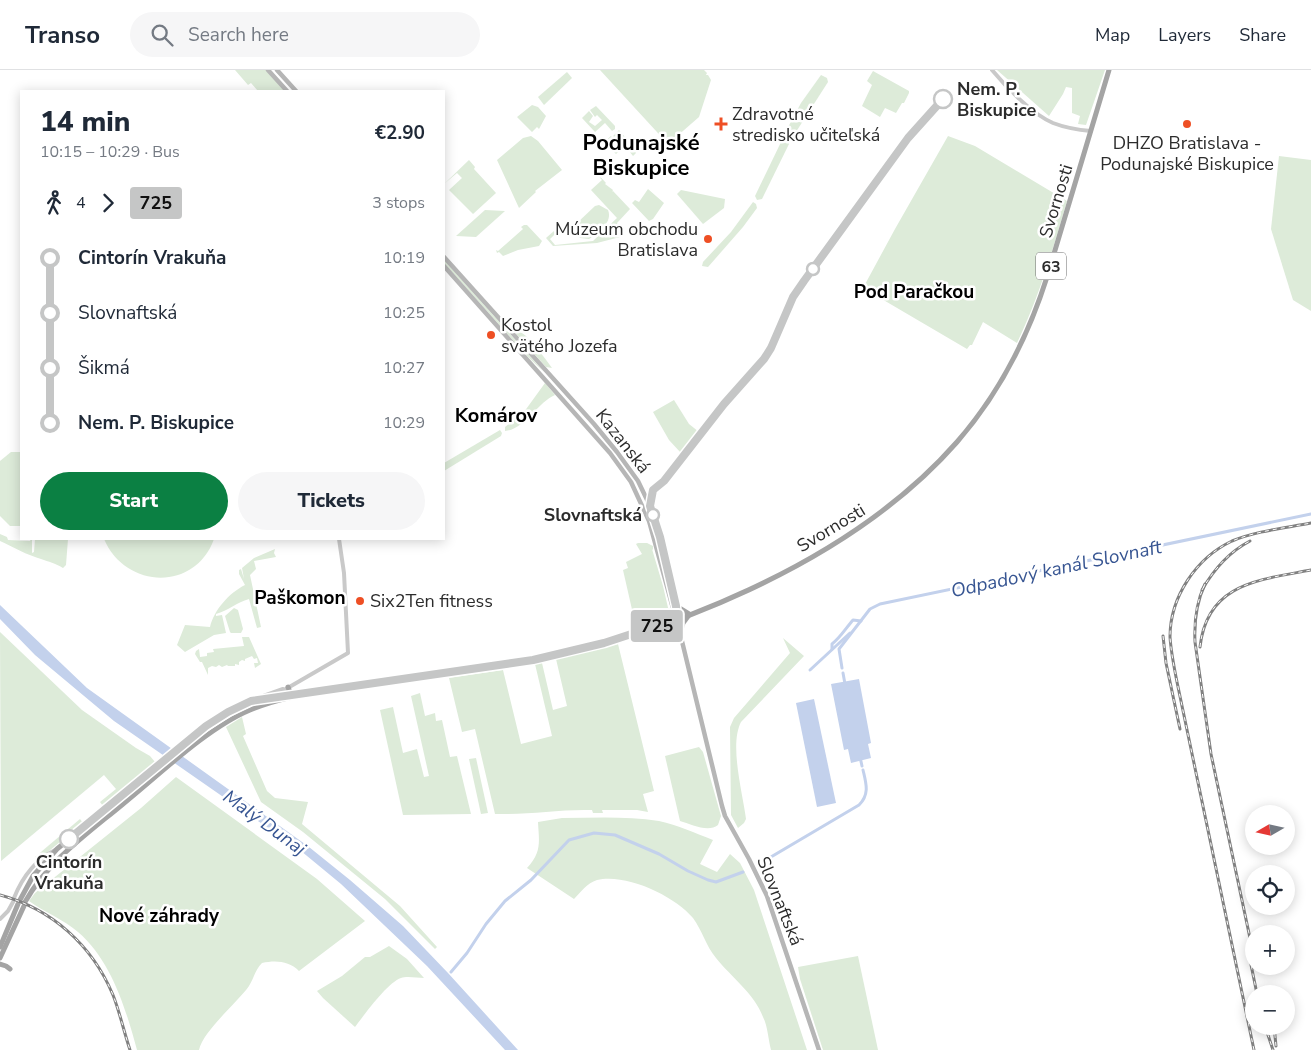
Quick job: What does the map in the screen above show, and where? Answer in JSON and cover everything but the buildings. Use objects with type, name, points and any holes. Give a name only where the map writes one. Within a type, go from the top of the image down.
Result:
[{"type":"main road","points":[[268,70],[286,90]]},
{"type":"main road","points":[[277,70],[295,90]]},
{"type":"main road","name":"Svornosti","points":[[270,698],[533,660],[604,643],[667,623],[764,582],[863,526],[916,484],[968,429],[1004,375],[1032,321],[1056,249],[1109,70]]},
{"type":"main road","name":"Kazanská","points":[[445,258],[618,452],[638,481],[656,522],[674,608]]},
{"type":"main road","name":"Kazanská","points":[[445,267],[610,453],[631,482],[651,526],[677,619]]},
{"type":"main road","points":[[674,608],[689,614],[683,623],[680,633],[667,623],[674,608]]},
{"type":"main road","name":"Slovnaftská","points":[[677,619],[714,779],[724,812],[767,896],[818,1050]]},
{"type":"main road","points":[[288,687],[291,695]]},
{"type":"main road","name":"Svornosti","points":[[249,710],[305,694]]},
{"type":"main road","name":"63","points":[[0,947],[19,902],[33,876],[57,849],[160,763],[220,716],[251,701],[270,698]]},
{"type":"main road","name":"63","points":[[0,958],[19,902],[55,862],[187,752],[222,726],[249,710]]},
{"type":"main road","points":[[0,964],[10,969]]},
{"type":"street","points":[[992,70],[1018,97],[1044,118],[1060,125],[1091,131]]},
{"type":"street","points":[[249,710],[348,653],[344,567],[339,540]]},
{"type":"street","points":[[251,701],[288,687]]},
{"type":"street","points":[[0,919],[19,902],[22,882],[35,865],[57,849]]},
{"type":"green space","points":[[235,70],[266,70],[284,90],[257,90],[251,83],[248,85]]},
{"type":"green space","points":[[600,70],[704,70],[711,80],[699,117],[668,144]]},
{"type":"green space","points":[[997,70],[1105,70],[1086,125],[1078,124],[1080,116],[1072,113],[1072,88],[1066,87],[1049,116]]},
{"type":"green space","points":[[873,71],[909,91],[904,103],[902,103],[896,113],[885,108],[880,117],[862,106],[872,85],[867,81]]},
{"type":"green space","points":[[567,72],[572,78],[544,105],[538,97]]},
{"type":"green space","points":[[821,75],[827,78],[828,82],[794,135],[787,136],[786,131],[801,103]]},
{"type":"green space","points":[[532,105],[538,107],[546,116],[539,129],[537,127],[532,132],[517,117]]},
{"type":"green space","points":[[596,106],[615,126],[615,129],[612,131],[605,123],[595,132],[582,118],[589,111],[593,116],[589,122],[595,126],[602,120],[597,115],[595,117],[590,110]]},
{"type":"green space","points":[[619,130],[635,149],[636,153],[633,156],[625,146],[616,154],[604,142],[611,136],[615,143],[611,146],[617,151],[624,144],[619,139],[617,141],[613,136]]},
{"type":"green space","points":[[531,136],[538,141],[562,170],[535,191],[519,208],[497,160],[523,138]]},
{"type":"green space","points":[[948,136],[975,146],[1067,201],[1039,291],[1017,343],[983,322],[972,345],[967,349],[863,288]]},
{"type":"green space","points":[[784,139],[789,144],[762,199],[757,200],[755,196]]},
{"type":"green space","points":[[1279,156],[1311,160],[1311,311],[1293,300],[1271,229]]},
{"type":"green space","points":[[469,160],[475,167],[474,169],[496,193],[473,214],[449,190],[462,178],[457,173],[445,183]]},
{"type":"green space","points":[[593,170],[630,209],[614,229],[620,237],[597,243],[553,246],[546,238],[554,231],[556,233],[550,239],[555,245],[593,241],[617,218],[591,190],[602,180]]},
{"type":"green space","points":[[648,189],[664,203],[653,219],[649,221],[632,203],[635,200],[639,202]]},
{"type":"green space","points":[[681,190],[725,199],[724,208],[703,224],[677,194]]},
{"type":"green space","points":[[753,202],[757,208],[743,227],[708,267],[702,266],[703,262],[731,232]]},
{"type":"green space","points":[[599,205],[608,210],[609,219],[607,223],[589,239],[580,238],[575,231],[576,224],[595,206]]},
{"type":"green space","points":[[485,210],[505,211],[476,237],[456,236]]},
{"type":"green space","points":[[527,225],[542,241],[539,246],[518,250],[503,256],[499,252],[497,253],[496,250],[498,251],[523,229],[521,227]]},
{"type":"green space","points":[[445,261],[544,372],[528,357],[445,264]]},
{"type":"green space","points":[[513,327],[530,340],[552,368],[546,367],[512,329]]},
{"type":"green space","points":[[545,383],[555,395],[543,403],[525,421],[505,431],[505,427],[524,412]]},
{"type":"green space","points":[[674,400],[689,424],[699,432],[681,453],[669,440],[653,412]]},
{"type":"green space","points":[[500,430],[502,433],[501,436],[445,470],[445,462]]},
{"type":"green space","points":[[11,452],[20,452],[20,526],[10,526],[0,516],[0,461]]},
{"type":"green space","points":[[0,534],[7,537],[8,540],[32,540],[32,553],[34,552],[35,540],[68,540],[66,565],[63,568],[0,541]]},
{"type":"green space","points":[[105,540],[213,540],[205,556],[192,568],[176,575],[160,578],[143,575],[127,568],[114,556]]},
{"type":"green space","points":[[647,543],[653,546],[652,549],[669,612],[665,618],[636,627],[623,570],[628,568],[626,562],[642,554],[636,544]]},
{"type":"green space","points":[[275,549],[276,557],[254,561],[256,569],[250,575],[261,627],[257,628],[249,599],[216,614],[216,616],[222,615],[226,633],[214,635],[185,652],[177,645],[185,625],[210,627],[215,614],[223,603],[245,585],[239,570],[241,569],[244,579],[242,568],[254,558]]},
{"type":"green space","points":[[234,608],[238,610],[243,629],[241,633],[230,632],[225,616]]},
{"type":"green space","name":"Cintorín Vrakuňa","points":[[0,632],[82,710],[150,756],[155,762],[103,806],[100,802],[116,789],[104,775],[1,861]]},
{"type":"green space","points":[[242,637],[249,637],[261,664],[255,668],[254,663],[258,663],[257,658],[254,659],[252,656],[245,659],[245,661],[239,662],[239,665],[235,664],[235,666],[212,666],[208,668],[208,675],[202,662],[200,662],[195,654],[196,651],[199,649],[200,657],[214,652],[213,649],[244,646]]},
{"type":"green space","points":[[783,638],[804,656],[741,722],[736,743],[738,770],[746,819],[738,828],[731,815],[730,727],[734,718],[790,653]]},
{"type":"green space","points":[[618,644],[654,791],[643,794],[648,812],[637,810],[602,810],[603,813],[593,813],[592,810],[580,810],[495,814],[475,729],[462,732],[449,678],[503,670],[521,744],[552,736],[535,664],[542,663],[553,710],[567,706],[556,659]]},
{"type":"green space","points":[[420,693],[425,716],[435,713],[436,721],[442,720],[450,757],[457,756],[471,814],[403,815],[380,710],[393,707],[403,753],[417,749],[424,777],[429,776],[411,696]]},
{"type":"green space","points":[[242,717],[246,734],[243,736],[267,791],[275,798],[308,802],[302,824],[400,906],[437,947],[435,949],[385,899],[303,832],[261,802],[226,727]]},
{"type":"green space","points":[[699,747],[703,752],[721,816],[718,825],[709,828],[680,821],[665,756]]},
{"type":"green space","points":[[476,758],[488,813],[481,814],[469,759]]},
{"type":"green space","points":[[176,777],[317,879],[365,921],[299,971],[291,965],[282,962],[262,963],[244,993],[213,1026],[199,1050],[137,1050],[116,986],[100,956],[90,943],[72,927],[29,901],[35,893],[141,808]]},
{"type":"green space","points":[[562,818],[623,818],[659,821],[713,840],[700,864],[717,872],[730,854],[740,863],[754,890],[807,1050],[771,1050],[765,1021],[754,1000],[713,953],[693,918],[662,894],[635,883],[609,879],[590,883],[574,899],[527,868],[537,852],[539,841],[538,822]]},
{"type":"green space","points":[[80,819],[83,823],[36,860],[35,857]]},
{"type":"green space","points":[[389,946],[407,959],[424,978],[406,977],[396,981],[376,1000],[355,1027],[317,991],[342,976],[365,957],[370,957]]},
{"type":"green space","points":[[858,956],[878,1050],[823,1050],[800,979],[798,967]]},
{"type":"water","name":"Malý Dunaj","points":[[0,605],[87,688],[309,847],[350,880],[403,926],[518,1050],[505,1050],[427,966],[341,884],[301,851],[114,721],[35,655],[0,619]]},
{"type":"water","points":[[859,679],[871,743],[868,744],[871,758],[851,763],[848,749],[844,750],[831,684]]},
{"type":"water","points":[[814,699],[836,803],[817,807],[796,703]]},
{"type":"waterway","name":"Odpadový kanál Slovnaft","points":[[842,668],[839,649],[870,609],[880,604],[1311,514]]},
{"type":"waterway","points":[[832,649],[832,644],[853,620],[861,621]]},
{"type":"waterway","points":[[810,670],[850,633]]},
{"type":"waterway","name":"Odpadový kanál Slovnaft","points":[[843,673],[845,684]]},
{"type":"waterway","name":"Odpadový kanál Slovnaft","points":[[860,757],[862,766]]},
{"type":"waterway","name":"Odpadový kanál Slovnaft","points":[[759,864],[859,805],[866,793],[863,770]]},
{"type":"waterway","name":"Odpadový kanál Slovnaft","points":[[451,972],[505,901],[531,880],[569,840],[594,833],[615,835],[659,854],[688,871],[716,882],[743,872]]},
{"type":"railway","points":[[1254,1050],[1175,671],[1170,637],[1171,622],[1180,594],[1188,580],[1197,568],[1219,548],[1232,541],[1251,535],[1311,523]]},
{"type":"railway","points":[[1202,590],[1223,562],[1235,550],[1250,541]]},
{"type":"railway","points":[[1200,647],[1205,626],[1213,609],[1224,597],[1239,588],[1255,582],[1311,570]]},
{"type":"railway","points":[[1205,584],[1196,612],[1195,642],[1211,754],[1247,925]]},
{"type":"railway","points":[[1163,636],[1166,663],[1180,729]]},
{"type":"railway","points":[[0,895],[19,901],[37,910],[53,920],[82,945],[94,960],[113,995],[130,1050]]},
{"type":"railway","points":[[1253,975],[1255,985]]},
{"type":"railway","points":[[1268,1035],[1273,1050]]},
{"type":"railway","points":[[1275,1035],[1276,1046]]},
{"type":"bus line","name":"725","points":[[69,839],[206,726],[234,708],[251,701],[503,666],[604,643],[677,619],[676,606],[660,537],[650,506],[653,490],[664,481],[724,404],[764,359],[771,348],[793,297],[804,281],[908,138],[943,99]]},
{"type":"place","name":"Nem. P. Biskupice","points":[[943,99]]},
{"type":"place","name":"Zdravotné stredisko učiteľská","points":[[721,124]]},
{"type":"place","name":"DHZO Bratislava - Podunajské Biskupice","points":[[1187,124]]},
{"type":"place","name":"Múzeum obchodu Bratislava","points":[[708,239]]},
{"type":"place","name":"Kostol svätého Jozefa","points":[[491,335]]},
{"type":"place","name":"Slovnaftská","points":[[653,515]]},
{"type":"place","name":"Six2Ten fitness","points":[[360,601]]},
{"type":"place","name":"Cintorín Vrakuňa","points":[[69,839]]},
{"type":"district","name":"Podunajské Biskupice","points":[[641,154]]},
{"type":"district","name":"Pod Paračkou","points":[[914,291]]},
{"type":"district","name":"Komárov","points":[[496,415]]},
{"type":"district","name":"Paškomon","points":[[300,597]]},
{"type":"district","name":"Nové záhrady","points":[[159,915]]}]
